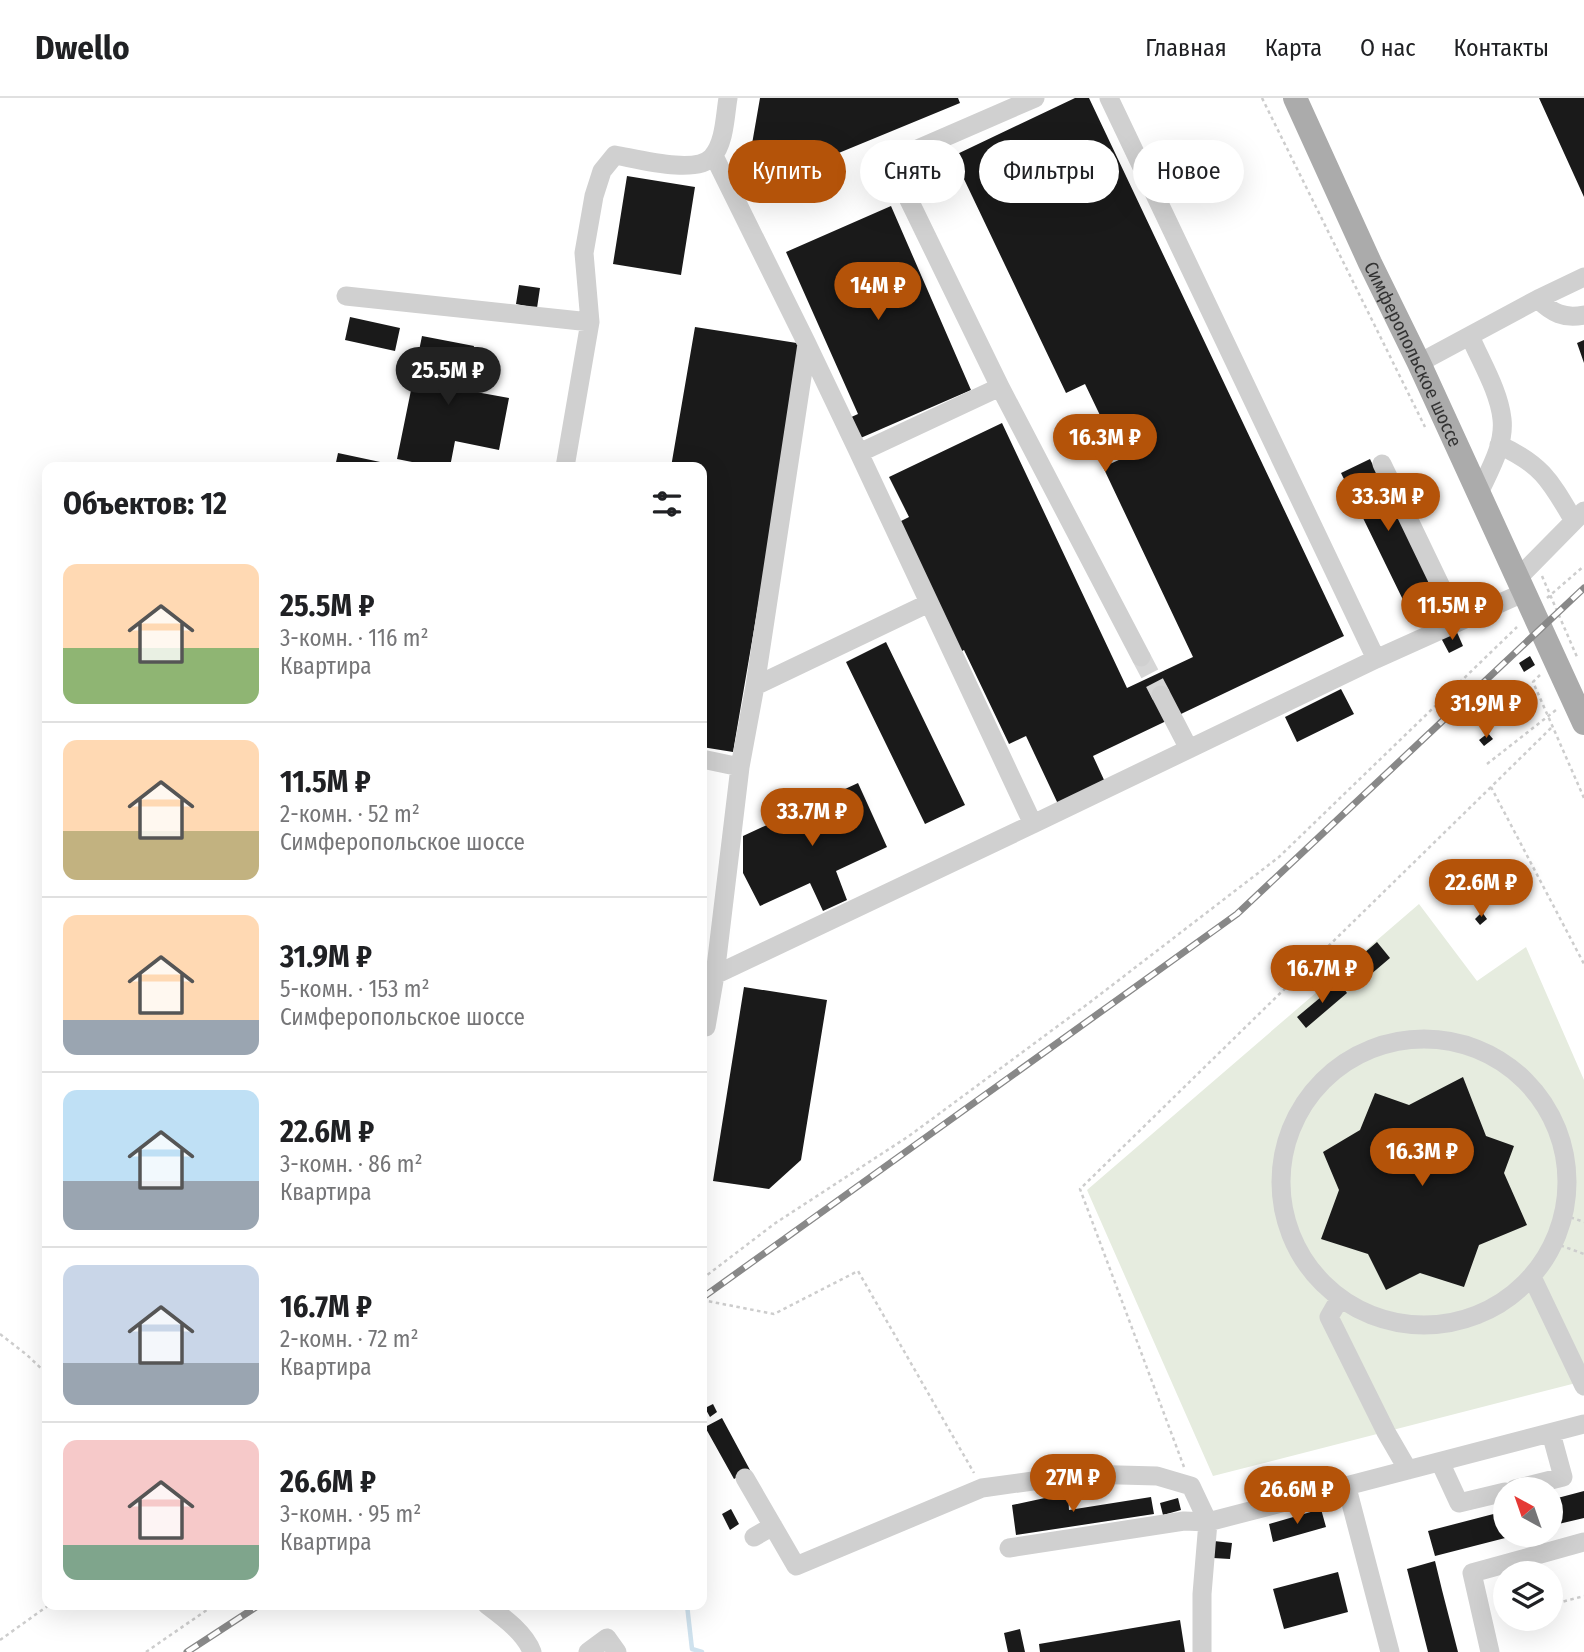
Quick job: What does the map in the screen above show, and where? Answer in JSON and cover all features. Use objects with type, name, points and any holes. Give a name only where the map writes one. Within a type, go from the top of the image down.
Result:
[{"type":"main road","name":"Симферопольское шоссе","points":[[1295,98],[1479,493],[1531,594],[1584,723]]},
{"type":"street","points":[[566,462],[590,322],[584,253],[594,196],[602,171],[615,155],[689,166],[703,164],[714,156],[719,144],[728,98]]},
{"type":"street","points":[[1035,98],[890,161],[1000,387],[1141,657]]},
{"type":"street","points":[[1109,98],[1376,659]]},
{"type":"street","points":[[714,156],[807,344],[1033,824]]},
{"type":"street","points":[[1419,363],[1584,277]]},
{"type":"street","points":[[346,296],[590,322]]},
{"type":"street","points":[[1538,299],[1548,310],[1559,315],[1574,317],[1584,314]]},
{"type":"street","points":[[1469,336],[1498,402],[1503,421],[1499,445],[1479,493]]},
{"type":"street","points":[[707,1021],[740,767],[755,686],[807,344]]},
{"type":"street","points":[[859,453],[1000,387]]},
{"type":"street","points":[[715,975],[1376,659],[1458,622],[1531,594],[1536,560],[1579,516],[1544,473],[1529,460],[1499,445]]},
{"type":"street","points":[[1382,464],[1458,622]]},
{"type":"street","points":[[755,686],[929,603]]},
{"type":"street","points":[[1161,695],[1189,749]]},
{"type":"street","points":[[707,760],[740,767]]},
{"type":"street","points":[[1412,1038],[1451,1040],[1488,1052],[1520,1074],[1545,1103],[1562,1138],[1568,1176],[1564,1215],[1554,1243],[1532,1276],[1510,1297],[1484,1312],[1445,1323],[1425,1325],[1395,1322],[1366,1313],[1340,1298],[1312,1271],[1292,1238],[1282,1201],[1282,1162],[1292,1125],[1312,1091],[1340,1065],[1374,1046],[1412,1038]]},
{"type":"street","points":[[1532,1276],[1584,1386]]},
{"type":"street","points":[[1340,1298],[1329,1317],[1386,1432],[1408,1470]]},
{"type":"street","points":[[1009,1548],[1184,1521],[1208,1522],[1347,1488],[1584,1424]]},
{"type":"street","points":[[1551,1433],[1563,1477]]},
{"type":"street","points":[[1440,1462],[1459,1503],[1493,1495]]},
{"type":"street","points":[[745,1478],[796,1566],[982,1488],[1083,1474],[1157,1476],[1191,1486],[1208,1522],[1202,1594],[1202,1652]]},
{"type":"street","points":[[1347,1488],[1369,1602],[1390,1652]]},
{"type":"street","points":[[754,1537],[773,1526]]},
{"type":"street","points":[[1490,1652],[1472,1573],[1584,1542]]},
{"type":"street","points":[[493,1610],[511,1624],[532,1652]]},
{"type":"street","points":[[588,1652],[607,1638],[617,1652]]},
{"type":"path","points":[[1262,98],[1429,436]]},
{"type":"path","points":[[1536,560],[1531,594],[1581,666]]},
{"type":"path","points":[[707,1275],[774,1224],[909,1136],[1279,858],[1531,594],[1584,566]]},
{"type":"path","points":[[1546,670],[1533,682],[1584,798]]},
{"type":"path","points":[[1487,764],[1572,698]]},
{"type":"path","points":[[1191,1486],[1080,1189],[1552,727]]},
{"type":"path","points":[[1491,787],[1584,964]]},
{"type":"path","points":[[1564,1215],[1584,1222]]},
{"type":"path","points":[[1554,1243],[1584,1254]]},
{"type":"path","points":[[707,1301],[774,1314],[858,1271],[982,1488]]},
{"type":"path","points":[[0,1334],[42,1369]]},
{"type":"path","points":[[1563,1602],[1584,1596]]},
{"type":"path","points":[[0,1640],[42,1610]]},
{"type":"path","points":[[146,1652],[207,1610]]},
{"type":"shaded area","points":[[1419,904],[1477,981],[1526,947],[1584,1080],[1584,1381],[1213,1476],[1087,1190]]},
{"type":"building","points":[[760,98],[958,98],[960,103],[870,140],[860,140],[860,144],[846,150],[846,140],[753,140]]},
{"type":"building","points":[[1075,98],[1089,98],[1109,140],[987,140]]},
{"type":"building","points":[[1539,98],[1584,98],[1584,197]]},
{"type":"building","points":[[979,144],[979,203],[1119,203],[1119,161],[1133,191],[1133,203],[1139,203],[1344,636],[1093,756],[1105,782],[1058,804],[1026,736],[1009,744],[964,650],[958,653],[897,523],[909,517],[889,477],[1002,423],[1127,688],[1193,657],[1103,467],[1121,459],[1085,384],[1066,393],[965,181],[965,150]]},
{"type":"building","points":[[627,176],[695,187],[681,275],[613,264]]},
{"type":"building","points":[[891,206],[971,390],[856,440],[847,419],[858,414],[786,252]]},
{"type":"building","points":[[519,285],[540,288],[537,308],[516,304]]},
{"type":"building","points":[[350,317],[400,328],[395,351],[345,340]]},
{"type":"building","points":[[695,327],[803,344],[733,752],[707,748],[707,462],[672,462]]},
{"type":"building","points":[[422,336],[474,346],[465,390],[509,398],[499,450],[455,441],[451,462],[412,462],[397,459]]},
{"type":"building","points":[[1584,340],[1584,363],[1577,343]]},
{"type":"building","points":[[338,453],[380,462],[336,462]]},
{"type":"building","points":[[1370,459],[1435,592],[1406,606],[1341,473]]},
{"type":"building","points":[[1456,630],[1463,646],[1449,653],[1441,638]]},
{"type":"building","points":[[886,642],[965,805],[925,824],[846,662]]},
{"type":"building","points":[[1530,656],[1535,665],[1524,672],[1519,663]]},
{"type":"building","points":[[1341,689],[1354,714],[1297,742],[1285,717]]},
{"type":"building","points":[[1488,733],[1493,739],[1484,746],[1479,740]]},
{"type":"building","points":[[858,783],[887,847],[836,871],[847,900],[823,911],[810,883],[760,906],[743,873],[743,836]]},
{"type":"building","points":[[1482,912],[1487,919],[1480,925],[1475,919]]},
{"type":"building","points":[[1377,942],[1390,958],[1370,975],[1357,959]]},
{"type":"building","points":[[1339,982],[1347,993],[1306,1028],[1297,1017]]},
{"type":"building","points":[[744,987],[827,1000],[801,1160],[769,1189],[713,1181]]},
{"type":"building","points":[[1463,1077],[1486,1136],[1514,1146],[1504,1173],[1527,1225],[1479,1245],[1464,1287],[1420,1273],[1386,1290],[1368,1254],[1321,1239],[1339,1190],[1323,1152],[1360,1130],[1375,1093],[1409,1105]]},
{"type":"building","points":[[713,1404],[717,1412],[710,1417],[707,1407]]},
{"type":"building","points":[[722,1418],[750,1470],[734,1479],[707,1431],[707,1426]]},
{"type":"building","points":[[1584,1491],[1584,1518],[1563,1523],[1563,1497]]},
{"type":"building","points":[[1068,1493],[1069,1510],[1151,1497],[1154,1514],[1016,1535],[1012,1505]]},
{"type":"building","points":[[1178,1498],[1181,1510],[1163,1515],[1160,1503]]},
{"type":"building","points":[[731,1509],[739,1524],[730,1530],[722,1514]]},
{"type":"building","points":[[1321,1509],[1326,1527],[1273,1542],[1269,1524]]},
{"type":"building","points":[[1493,1514],[1493,1541],[1435,1556],[1428,1531]]},
{"type":"building","points":[[1214,1541],[1232,1543],[1230,1559],[1213,1558]]},
{"type":"building","points":[[1435,1561],[1458,1652],[1428,1652],[1407,1569]]},
{"type":"building","points":[[1338,1572],[1348,1612],[1284,1629],[1273,1589]]},
{"type":"building","points":[[1180,1620],[1185,1652],[1040,1652],[1039,1644]]},
{"type":"building","points":[[1020,1629],[1025,1652],[1008,1652],[1004,1633]]},
{"type":"waterway","points":[[688,1610],[692,1649],[702,1652]]},
{"type":"tunnel","points":[[1141,657],[1161,695]]},
{"type":"railway","points":[[707,1294],[1237,914],[1584,588]]},
{"type":"railway","points":[[187,1652],[251,1610]]}]
